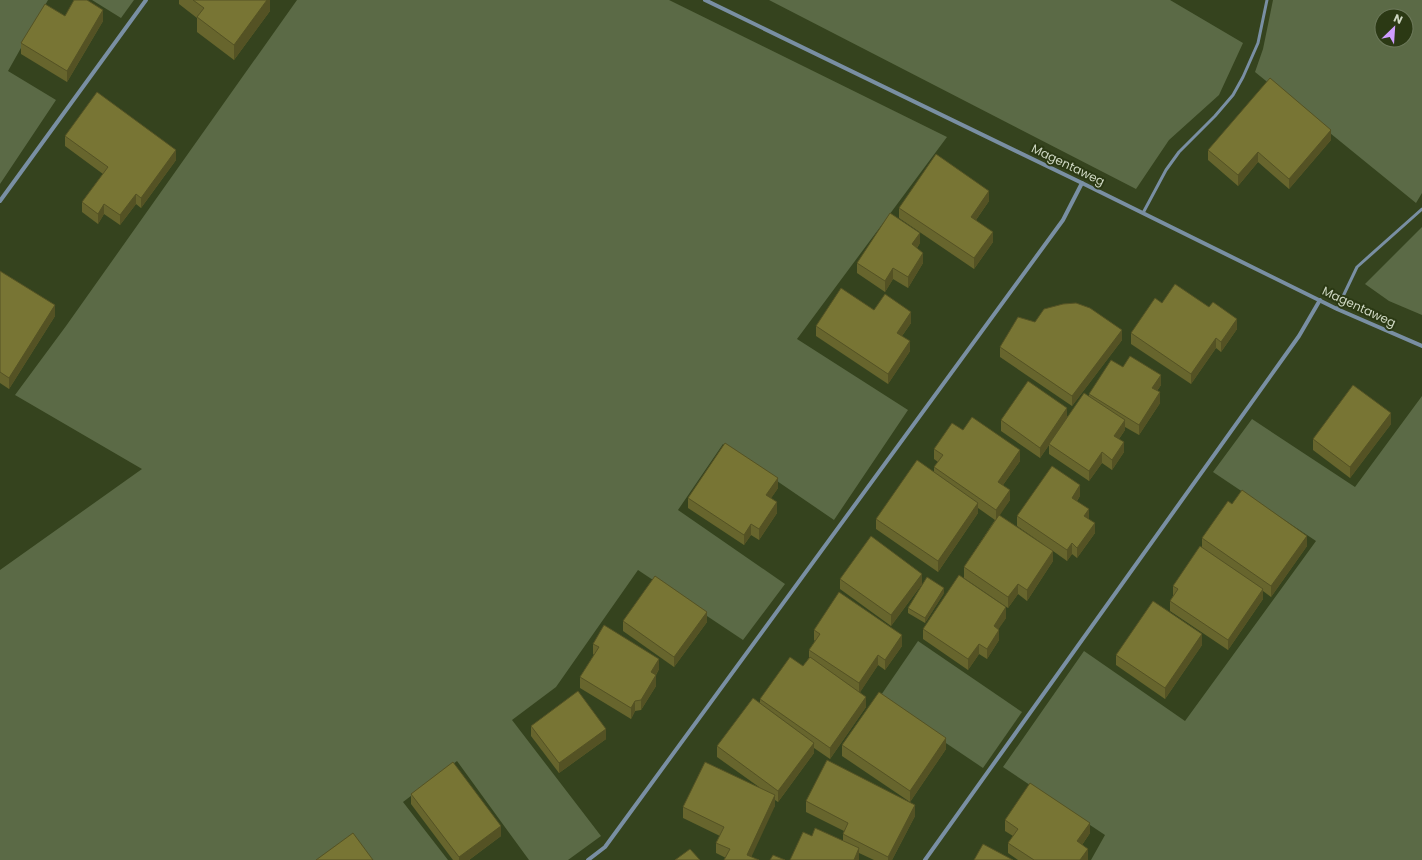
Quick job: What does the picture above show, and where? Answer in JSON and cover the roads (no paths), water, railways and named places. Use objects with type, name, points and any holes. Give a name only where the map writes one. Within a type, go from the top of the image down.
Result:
[{"type":"street","points":[[0,201],[146,0]]},
{"type":"street","name":"Magentaweg","points":[[705,0],[1337,309],[1422,346]]},
{"type":"street","points":[[588,860],[605,847],[1064,220],[1082,183]]},
{"type":"street","points":[[926,860],[1299,336],[1320,300]]},
{"type":"lane","points":[[1142,213],[1166,170],[1179,152],[1233,95],[1243,77],[1258,43],[1267,0]]},
{"type":"lane","points":[[1337,309],[1357,267],[1422,209]]}]
